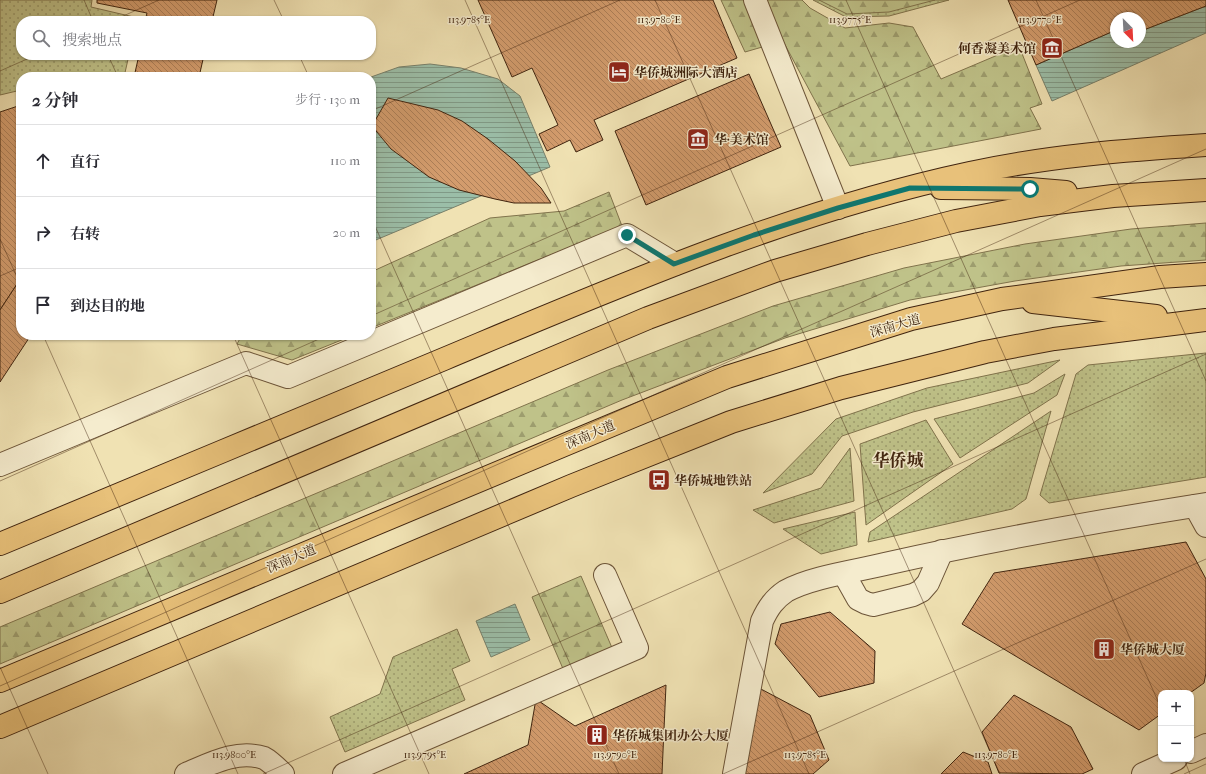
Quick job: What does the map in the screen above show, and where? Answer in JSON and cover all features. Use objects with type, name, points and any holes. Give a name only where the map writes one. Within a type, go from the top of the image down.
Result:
[{"type":"main road","points":[[0,544],[674,264],[754,235],[838,208],[971,172],[1092,153],[1206,145]]},
{"type":"main road","points":[[910,188],[1030,189],[1113,196]]},
{"type":"main road","points":[[0,592],[648,318],[775,271],[867,244],[956,221],[1040,205],[1113,196],[1206,190]]},
{"type":"main road","name":"深南大道","points":[[0,681],[92,641],[727,377],[911,319],[1002,299],[1160,277],[1206,274]]},
{"type":"main road","points":[[1002,299],[1154,316],[1206,320]]},
{"type":"main road","points":[[0,727],[571,486],[731,422],[841,388],[985,352],[1069,336],[1206,320]]},
{"type":"street","points":[[755,0],[838,208]]},
{"type":"street","points":[[0,465],[246,363],[288,377],[627,235],[674,264]]},
{"type":"street","points":[[734,774],[762,621],[768,608],[776,598],[788,590],[803,584],[942,551],[1081,524],[1201,505],[1206,526]]},
{"type":"street","points":[[844,574],[858,599],[874,605],[913,595],[921,591],[928,583],[942,551]]},
{"type":"street","points":[[344,774],[637,648],[605,575]]},
{"type":"street","points":[[1194,751],[1206,745]]},
{"type":"street","points":[[186,774],[216,761],[243,754],[265,758],[283,774]]},
{"type":"street","points":[[1143,774],[1169,762]]},
{"type":"green space","points":[[0,0],[92,0],[91,7],[129,16],[16,16],[16,60],[128,60],[125,72],[16,72],[16,91],[0,95]]},
{"type":"green space","points":[[721,0],[802,0],[810,8],[845,28],[889,23],[913,27],[941,79],[1019,46],[1042,104],[1030,108],[1041,129],[850,166],[783,41],[745,52]]},
{"type":"green space","points":[[813,0],[949,0],[889,16],[846,17]]},
{"type":"green space","points":[[819,0],[935,0],[889,12],[847,14]]},
{"type":"green space","points":[[609,192],[622,226],[376,326],[376,270],[490,218],[564,211]]},
{"type":"green space","points":[[1206,223],[1206,260],[1121,266],[1015,281],[910,300],[785,338],[622,400],[0,664],[0,627],[608,370],[773,306],[904,268],[1025,244],[1131,229]]},
{"type":"green space","points":[[239,340],[342,340],[292,360],[237,344]]},
{"type":"green space","points":[[1206,353],[1206,477],[1049,503],[1040,495],[1076,374],[1088,365]]},
{"type":"green space","points":[[1060,360],[1028,383],[913,412],[842,436],[812,474],[763,493],[836,419],[927,388]]},
{"type":"green space","points":[[1065,374],[1057,395],[960,458],[934,419],[1034,393]]},
{"type":"green space","points":[[1051,411],[1026,499],[1012,509],[868,542],[870,532]]},
{"type":"green space","points":[[926,420],[953,464],[866,525],[860,444]]},
{"type":"green space","points":[[850,448],[854,501],[774,523],[753,510],[821,488]]},
{"type":"green space","points":[[855,512],[857,545],[821,554],[783,529]]},
{"type":"green space","points":[[581,576],[616,657],[567,678],[532,597]]},
{"type":"green space","points":[[457,629],[470,661],[452,669],[465,700],[345,752],[330,717],[380,694],[393,657]]},
{"type":"shaded area","points":[[1206,6],[1206,33],[1052,101],[1036,65],[1110,33],[1110,48],[1146,48],[1146,29]]},
{"type":"shaded area","points":[[430,64],[461,68],[498,79],[520,96],[550,167],[376,240],[376,75],[399,67]]},
{"type":"shaded area","points":[[515,604],[530,640],[491,657],[476,621]]},
{"type":"building","points":[[97,0],[217,0],[213,16],[146,16],[147,13],[97,3]]},
{"type":"building","name":"华侨城洲际大酒店","points":[[478,0],[713,0],[737,58],[594,120],[603,140],[576,152],[570,140],[547,151],[539,134],[558,125],[532,68],[512,77]]},
{"type":"building","name":"何香凝美术馆","points":[[1008,0],[1206,0],[1206,6],[1146,29],[1146,12],[1110,12],[1110,33],[1036,65]]},
{"type":"building","points":[[138,60],[203,60],[200,72],[135,72]]},
{"type":"building","name":"华·美术馆","points":[[749,74],[781,147],[646,205],[615,131]]},
{"type":"building","points":[[388,98],[438,110],[462,121],[488,139],[515,161],[541,188],[551,203],[514,203],[495,199],[459,190],[429,177],[391,149],[376,131],[376,119]]},
{"type":"building","points":[[16,107],[16,286],[0,310],[0,112]]},
{"type":"building","points":[[16,286],[16,340],[28,340],[0,382],[0,310]]},
{"type":"building","name":"华侨城大厦","points":[[1186,542],[1206,579],[1206,673],[1204,683],[1194,690],[1158,690],[1158,716],[1139,730],[962,624],[994,573]]},
{"type":"building","points":[[830,612],[875,651],[874,683],[819,697],[775,644],[781,624]]},
{"type":"building","name":"华侨城集团办公大厦","points":[[666,685],[662,774],[464,774],[528,745],[536,699],[575,726]]},
{"type":"building","points":[[759,688],[810,715],[829,760],[813,774],[741,774]]},
{"type":"building","points":[[1014,695],[1071,727],[1093,769],[1082,774],[999,773],[982,732]]},
{"type":"building","points":[[963,752],[988,762],[992,774],[941,774]]},
{"type":"place","name":"何香凝美术馆","points":[[1052,48]]},
{"type":"place","name":"华侨城洲际大酒店","points":[[619,72]]},
{"type":"place","name":"华·美术馆","points":[[698,139]]},
{"type":"place","name":"华侨城地铁站","points":[[659,480]]},
{"type":"place","name":"华侨城大厦","points":[[1104,649]]},
{"type":"place","name":"华侨城集团办公大厦","points":[[597,735]]},
{"type":"district","name":"华侨城","points":[[898,460]]},
{"type":"route","points":[[627,235],[674,264],[754,235],[838,208],[910,188],[1030,189]]}]
